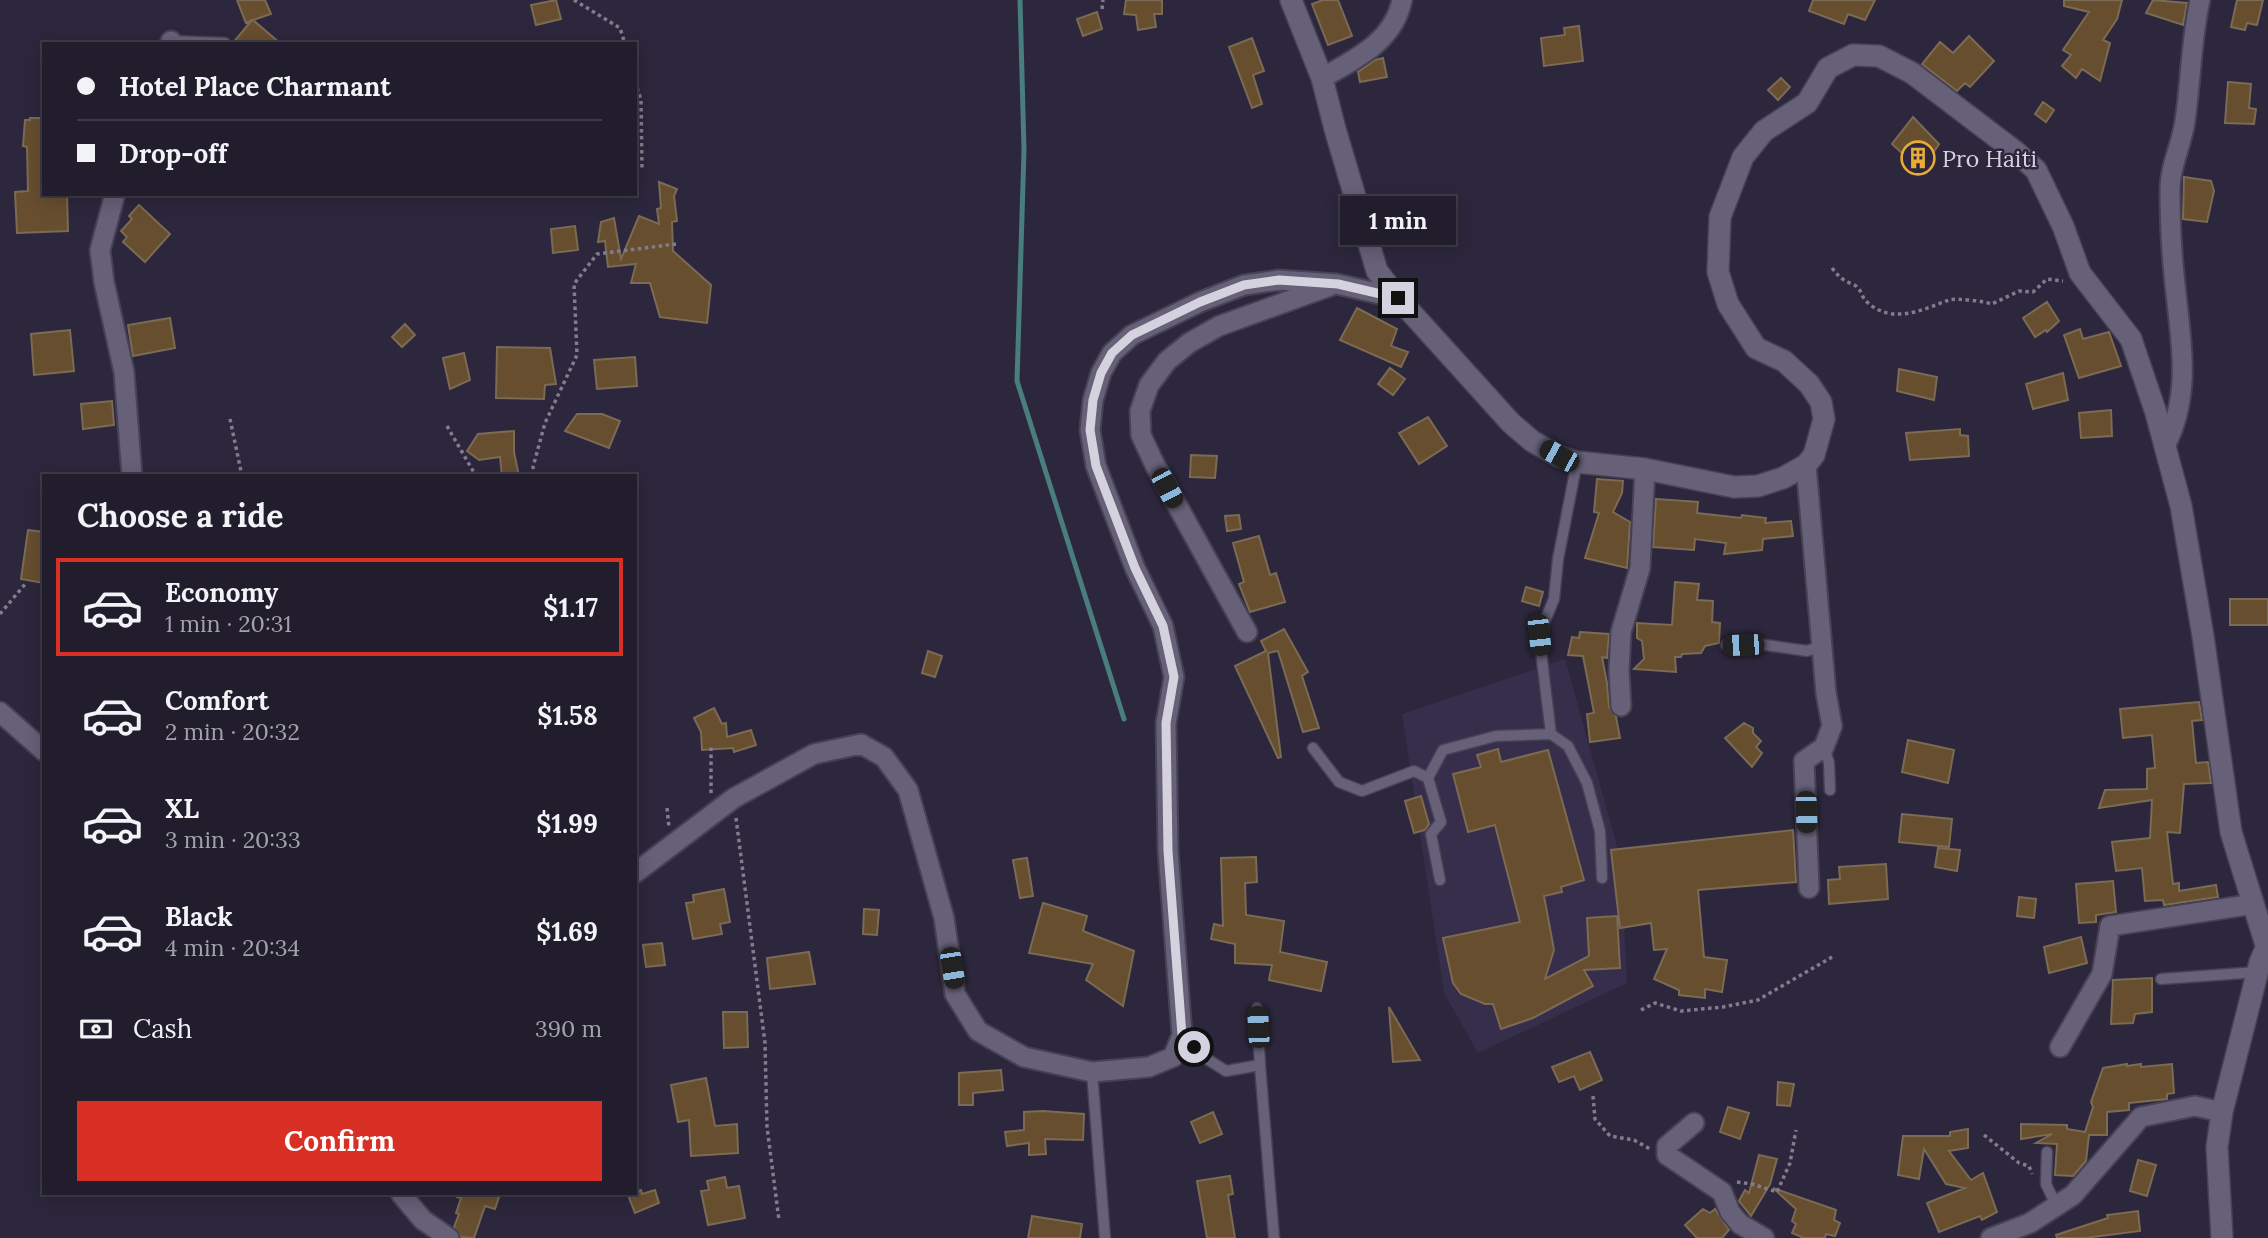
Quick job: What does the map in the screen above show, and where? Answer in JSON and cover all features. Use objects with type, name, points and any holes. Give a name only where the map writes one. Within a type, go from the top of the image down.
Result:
[{"type":"street","points":[[1292,0],[1322,78],[1377,271],[1398,298],[1511,423],[1532,441],[1559,456],[1577,462],[1644,469],[1734,487],[1758,486],[1783,478],[1806,466],[1814,455],[1824,419],[1821,402],[1809,384],[1784,361],[1756,348],[1728,304],[1718,272],[1720,217],[1743,157],[1764,131],[1807,103],[1828,68],[1853,55],[1879,56],[1912,73],[2036,170],[2047,190],[2080,273],[2131,339],[2165,446],[2183,519],[2231,832],[2267,945],[2222,1112],[2217,1147],[2222,1238]]},
{"type":"street","points":[[1322,78],[1376,45],[1394,25],[1402,0]]},
{"type":"street","points":[[2165,446],[2174,428],[2181,395],[2184,354],[2174,274],[2170,185],[2185,123],[2193,34],[2200,0]]},
{"type":"street","points":[[114,196],[100,250],[104,282],[124,372],[132,474]]},
{"type":"street","points":[[637,872],[734,798],[814,754],[861,744],[884,757],[908,790],[944,918],[956,994],[978,1031],[1024,1058],[1092,1072],[1149,1067],[1173,1057],[1182,1035],[1168,838],[1166,723],[1174,677],[1163,626],[1135,568],[1096,466],[1090,430],[1093,400],[1101,373],[1112,353],[1132,335],[1244,285],[1279,280],[1338,284],[1398,298]]},
{"type":"street","points":[[1247,632],[1155,465],[1141,435],[1140,411],[1149,385],[1167,361],[1189,343],[1219,326],[1338,284]]},
{"type":"street","points":[[1806,466],[1821,646],[1832,726],[1824,747],[1804,761],[1809,888]]},
{"type":"street","points":[[1622,706],[1619,671],[1621,632],[1640,568],[1644,469]]},
{"type":"street","points":[[0,712],[42,749]]},
{"type":"street","points":[[2060,1047],[2102,974],[2110,926],[2254,904]]},
{"type":"street","points":[[1991,1238],[2030,1223],[2073,1195],[2141,1117],[2195,1106],[2222,1112]]},
{"type":"street","points":[[1694,1123],[1667,1146],[1667,1155],[1722,1192],[1730,1212],[1740,1224],[1764,1238]]},
{"type":"street","points":[[402,1195],[423,1220],[449,1238]]},
{"type":"lane","points":[[1550,734],[1539,635],[1554,599],[1558,559],[1577,462]]},
{"type":"lane","points":[[1726,645],[1759,644],[1807,650],[1821,646]]},
{"type":"lane","points":[[1440,880],[1431,834],[1441,822],[1428,778],[1443,750],[1496,736],[1550,734],[1568,746],[1587,783],[1600,831],[1602,878]]},
{"type":"lane","points":[[1824,747],[1829,763],[1830,790]]},
{"type":"lane","points":[[1313,748],[1339,782],[1362,791],[1414,771],[1428,778]]},
{"type":"lane","points":[[2161,979],[2258,972]]},
{"type":"lane","points":[[1257,1008],[1274,1238]]},
{"type":"lane","points":[[1182,1035],[1207,1059],[1226,1071],[1260,1065]]},
{"type":"lane","points":[[1092,1072],[1105,1238]]},
{"type":"lane","points":[[2047,1152],[2046,1184],[2056,1205]]},
{"type":"path","points":[[575,0],[620,28],[624,42]]},
{"type":"path","points":[[1102,0],[1102,9]]},
{"type":"path","points":[[637,89],[640,100],[642,169]]},
{"type":"path","points":[[534,474],[533,467],[545,423],[577,355],[574,284],[597,254],[676,244]]},
{"type":"path","points":[[1832,268],[1841,279],[1857,286],[1865,301],[1881,311],[1897,314],[1915,314],[1952,299],[1968,302],[1979,300],[1992,304],[2019,291],[2033,292],[2047,279],[2087,283]]},
{"type":"path","points":[[230,419],[242,474]]},
{"type":"path","points":[[447,426],[475,474]]},
{"type":"path","points":[[0,614],[26,583]]},
{"type":"path","points":[[711,744],[711,816]]},
{"type":"path","points":[[734,798],[765,1043],[767,1127],[779,1220]]},
{"type":"path","points":[[1641,1010],[1655,1003],[1681,1011],[1758,1000],[1832,957]]},
{"type":"path","points":[[1593,1096],[1595,1119],[1610,1136],[1634,1140],[1667,1155]]},
{"type":"path","points":[[1722,1192],[1723,1180],[1752,1184],[1777,1192],[1790,1163],[1796,1130]]},
{"type":"path","points":[[1984,1135],[2020,1163],[2029,1166],[2036,1182],[2046,1184]]},
{"type":"shaded area","points":[[1565,659],[1621,860],[1627,983],[1478,1053],[1444,993],[1402,714]]},
{"type":"building","points":[[237,0],[265,0],[271,14],[253,20],[279,42],[234,42],[252,20],[246,23]]},
{"type":"building","points":[[556,0],[561,19],[536,25],[531,5]]},
{"type":"building","points":[[1126,0],[1162,0],[1162,14],[1154,14],[1156,27],[1138,30],[1136,15],[1124,14]]},
{"type":"building","points":[[1323,0],[1338,0],[1352,36],[1328,45],[1312,4]]},
{"type":"building","points":[[1813,0],[1875,0],[1865,20],[1848,14],[1844,24],[1809,11]]},
{"type":"building","points":[[2064,0],[2122,0],[2117,19],[2103,40],[2110,43],[2100,81],[2082,69],[2076,78],[2062,66],[2071,55],[2063,50],[2089,12],[2064,6]]},
{"type":"building","points":[[2153,0],[2187,3],[2183,25],[2146,13]]},
{"type":"building","points":[[2237,0],[2263,0],[2257,25],[2247,23],[2245,30],[2231,27]]},
{"type":"building","points":[[1097,12],[1102,29],[1083,36],[1077,19]]},
{"type":"building","points":[[1579,26],[1583,61],[1544,66],[1541,38],[1565,35],[1564,28]]},
{"type":"building","points":[[1969,36],[1994,61],[1970,87],[1965,83],[1957,91],[1922,64],[1940,42],[1953,53]]},
{"type":"building","points":[[1252,38],[1264,71],[1253,75],[1262,104],[1252,108],[1229,47]]},
{"type":"building","points":[[1383,58],[1387,77],[1360,82],[1358,72],[1375,60]]},
{"type":"building","points":[[1781,78],[1790,87],[1778,100],[1768,90]]},
{"type":"building","points":[[2228,82],[2251,84],[2249,108],[2256,109],[2254,124],[2225,123]]},
{"type":"building","points":[[2043,102],[2054,110],[2046,122],[2035,114]]},
{"type":"building","name":"Pro Haiti","points":[[1913,117],[1939,144],[1921,171],[1892,144]]},
{"type":"building","points":[[42,118],[42,196],[67,196],[68,231],[17,233],[15,192],[28,191],[27,147],[23,146],[25,120]]},
{"type":"building","points":[[2184,177],[2211,181],[2214,191],[2207,222],[2183,219]]},
{"type":"building","points":[[659,182],[677,189],[674,196],[677,221],[672,222],[673,251],[711,285],[707,323],[660,317],[650,283],[631,283],[636,264],[608,267],[605,241],[598,242],[601,222],[614,218],[621,259],[639,216],[659,224]]},
{"type":"building","points":[[139,205],[170,234],[145,262],[123,242],[127,237],[121,231],[132,219],[129,216]]},
{"type":"building","points":[[575,226],[578,250],[553,253],[551,229]]},
{"type":"building","points":[[2047,302],[2059,321],[2047,332],[2046,330],[2035,337],[2023,318]]},
{"type":"building","points":[[1357,308],[1397,329],[1391,346],[1408,352],[1401,367],[1340,340]]},
{"type":"building","points":[[170,318],[175,348],[133,356],[128,325]]},
{"type":"building","points":[[405,324],[415,335],[402,347],[392,337]]},
{"type":"building","points":[[2080,329],[2083,339],[2109,332],[2121,366],[2079,378],[2064,335]]},
{"type":"building","points":[[70,330],[74,371],[34,375],[31,334]]},
{"type":"building","points":[[497,347],[550,348],[556,384],[545,385],[544,399],[496,398]]},
{"type":"building","points":[[464,353],[470,380],[450,389],[443,358]]},
{"type":"building","points":[[635,357],[637,386],[597,389],[594,360]]},
{"type":"building","points":[[1390,368],[1405,379],[1393,395],[1378,384]]},
{"type":"building","points":[[1899,369],[1937,377],[1934,400],[1897,391]]},
{"type":"building","points":[[2063,373],[2068,400],[2033,409],[2026,384]]},
{"type":"building","points":[[112,401],[114,425],[83,429],[81,404]]},
{"type":"building","points":[[2111,410],[2112,436],[2081,438],[2079,413]]},
{"type":"building","points":[[577,414],[602,414],[620,421],[609,448],[565,431]]},
{"type":"building","points":[[1428,417],[1447,446],[1419,464],[1399,433]]},
{"type":"building","points":[[1960,429],[1960,435],[1968,436],[1969,456],[1910,460],[1906,433]]},
{"type":"building","points":[[514,431],[514,452],[519,474],[502,474],[500,457],[479,460],[467,451],[478,434]]},
{"type":"building","points":[[1191,455],[1217,456],[1215,478],[1190,477]]},
{"type":"building","points":[[1597,479],[1623,481],[1622,493],[1613,512],[1630,522],[1627,568],[1585,558],[1599,513],[1594,512]]},
{"type":"building","points":[[1656,499],[1698,502],[1697,513],[1766,518],[1765,523],[1791,521],[1793,536],[1763,539],[1762,550],[1724,554],[1726,543],[1695,539],[1694,550],[1653,547]]},
{"type":"building","points":[[1239,515],[1241,529],[1227,531],[1225,516]]},
{"type":"building","points":[[28,530],[42,532],[42,583],[21,579]]},
{"type":"building","points":[[1259,536],[1270,575],[1276,573],[1285,602],[1250,612],[1239,584],[1244,582],[1233,543]]},
{"type":"building","points":[[1675,582],[1699,584],[1697,600],[1713,601],[1712,622],[1720,623],[1719,643],[1705,646],[1701,653],[1675,657],[1676,672],[1634,669],[1644,659],[1642,641],[1637,638],[1637,623],[1672,625]]},
{"type":"building","points":[[1526,587],[1543,592],[1539,606],[1522,601]]},
{"type":"building","points":[[2230,599],[2268,599],[2268,625],[2230,625]]},
{"type":"building","points":[[1284,629],[1308,672],[1302,676],[1319,728],[1303,732],[1278,651],[1268,653],[1281,757],[1278,758],[1235,666],[1266,651],[1261,641]]},
{"type":"building","points":[[1580,632],[1609,634],[1607,658],[1602,657],[1609,707],[1616,717],[1620,738],[1590,742],[1587,714],[1594,713],[1583,656],[1568,655],[1572,637],[1579,638]]},
{"type":"building","points":[[928,651],[942,656],[935,677],[922,673]]},
{"type":"building","points":[[2199,702],[2202,720],[2192,721],[2196,763],[2208,762],[2211,783],[2184,784],[2180,833],[2167,832],[2173,884],[2179,883],[2179,891],[2216,885],[2218,897],[2164,905],[2163,900],[2145,901],[2142,868],[2116,871],[2112,842],[2150,838],[2152,800],[2099,808],[2105,790],[2147,789],[2147,769],[2155,768],[2152,735],[2123,738],[2120,709]]},
{"type":"building","points":[[714,708],[722,724],[726,723],[727,737],[751,730],[756,745],[734,752],[733,748],[702,750],[701,732],[694,718]]},
{"type":"building","points":[[1744,723],[1753,728],[1753,733],[1761,741],[1756,747],[1762,753],[1752,767],[1725,738]]},
{"type":"building","points":[[1908,740],[1954,750],[1948,783],[1902,772]]},
{"type":"building","points":[[1498,749],[1501,762],[1548,750],[1584,880],[1561,887],[1562,892],[1544,896],[1554,950],[1545,979],[1589,956],[1587,918],[1617,916],[1620,968],[1584,970],[1593,986],[1533,1018],[1501,1029],[1493,1004],[1485,1004],[1461,994],[1453,983],[1443,938],[1520,922],[1495,825],[1468,832],[1453,774],[1481,767],[1477,755]]},
{"type":"building","points":[[1421,796],[1429,824],[1425,830],[1414,833],[1405,801]]},
{"type":"building","points":[[1902,814],[1952,819],[1949,847],[1899,842]]},
{"type":"building","points":[[1793,830],[1796,882],[1698,890],[1704,957],[1727,960],[1722,992],[1705,989],[1705,998],[1679,995],[1679,990],[1654,979],[1667,949],[1654,950],[1651,923],[1620,928],[1611,850]]},
{"type":"building","points":[[1938,848],[1960,850],[1957,871],[1935,867]]},
{"type":"building","points":[[1256,857],[1257,882],[1245,883],[1246,915],[1284,921],[1280,952],[1327,962],[1321,991],[1269,980],[1272,965],[1235,963],[1235,944],[1211,939],[1214,924],[1223,926],[1221,858]]},
{"type":"building","points":[[1027,858],[1033,896],[1020,898],[1013,860]]},
{"type":"building","points":[[1886,864],[1888,899],[1829,904],[1828,880],[1840,879],[1839,867]]},
{"type":"building","points":[[2113,881],[2116,912],[2096,915],[2096,922],[2079,923],[2076,884]]},
{"type":"building","points":[[724,889],[730,922],[720,924],[722,934],[693,939],[686,903],[694,902],[693,895]]},
{"type":"building","points":[[2019,897],[2036,899],[2034,918],[2017,916]]},
{"type":"building","points":[[1043,903],[1087,916],[1083,931],[1134,951],[1123,1006],[1086,980],[1093,964],[1029,953]]},
{"type":"building","points":[[864,909],[879,910],[877,935],[863,934]]},
{"type":"building","points":[[2081,937],[2087,963],[2049,973],[2044,947]]},
{"type":"building","points":[[662,943],[665,965],[646,967],[643,945]]},
{"type":"building","points":[[809,952],[815,984],[770,989],[767,958]]},
{"type":"building","points":[[2152,978],[2152,1012],[2135,1014],[2133,1023],[2111,1024],[2113,980]]},
{"type":"building","points":[[1389,1007],[1420,1060],[1393,1062]]},
{"type":"building","points":[[723,1012],[747,1012],[748,1047],[724,1048]]},
{"type":"building","points":[[1590,1052],[1602,1080],[1580,1090],[1574,1076],[1559,1082],[1552,1067]]},
{"type":"building","points":[[2141,1064],[2141,1067],[2172,1064],[2174,1093],[2167,1094],[2167,1099],[2129,1103],[2129,1110],[2107,1112],[2107,1135],[2089,1135],[2086,1161],[2073,1176],[2055,1175],[2057,1144],[2036,1143],[2052,1134],[2021,1139],[2021,1124],[2067,1125],[2067,1129],[2085,1132],[2093,1107],[2091,1102],[2103,1068]]},
{"type":"building","points":[[1001,1070],[1003,1090],[973,1093],[973,1105],[959,1105],[959,1073]]},
{"type":"building","points":[[706,1078],[715,1126],[737,1124],[738,1153],[691,1156],[689,1120],[678,1122],[671,1085]]},
{"type":"building","points":[[1778,1082],[1794,1084],[1790,1106],[1777,1105]]},
{"type":"building","points":[[1728,1107],[1749,1113],[1740,1139],[1720,1132]]},
{"type":"building","points":[[1024,1112],[1084,1114],[1083,1140],[1045,1139],[1046,1154],[1029,1155],[1029,1143],[1007,1146],[1005,1132],[1024,1130]]},
{"type":"building","points":[[1213,1112],[1222,1134],[1200,1143],[1191,1122]]},
{"type":"building","points":[[1968,1129],[1968,1148],[1949,1151],[1971,1180],[1983,1173],[1997,1212],[1982,1220],[1980,1216],[1939,1232],[1927,1203],[1965,1188],[1946,1184],[1924,1149],[1919,1179],[1898,1175],[1903,1136],[1950,1136],[1950,1132]]},
{"type":"building","points":[[1759,1155],[1777,1159],[1770,1184],[1751,1216],[1739,1201],[1745,1190],[1749,1193]]},
{"type":"building","points":[[2138,1160],[2156,1165],[2147,1196],[2130,1191]]},
{"type":"building","points":[[1230,1176],[1233,1194],[1228,1195],[1235,1238],[1207,1238],[1197,1181]]},
{"type":"building","points":[[725,1177],[727,1188],[739,1186],[745,1218],[708,1225],[701,1191],[709,1190],[707,1181]]},
{"type":"building","points":[[1773,1188],[1836,1210],[1834,1220],[1840,1223],[1835,1236],[1826,1234],[1825,1238],[1804,1238],[1792,1233],[1796,1224],[1792,1221],[1796,1209]]},
{"type":"building","points":[[641,1190],[642,1194],[655,1190],[659,1203],[635,1213],[628,1195],[637,1195],[637,1192]]},
{"type":"building","points":[[500,1195],[495,1209],[485,1206],[474,1238],[461,1237],[454,1227],[461,1198],[457,1197]]},
{"type":"building","points":[[1703,1209],[1710,1213],[1715,1209],[1729,1230],[1722,1238],[1697,1238],[1685,1225]]},
{"type":"building","points":[[2138,1211],[2140,1231],[2085,1238],[2057,1238],[2056,1235],[2108,1218],[2107,1215]]},
{"type":"building","points":[[1032,1216],[1082,1224],[1080,1238],[1028,1238]]},
{"type":"waterway","points":[[1020,0],[1024,150],[1017,381],[1124,719]]},
{"type":"place","name":"Pro Haiti","points":[[1918,158]]},
{"type":"route","points":[[1194,1047],[1182,1035],[1168,851],[1166,723],[1174,677],[1163,626],[1135,568],[1096,466],[1090,430],[1093,400],[1101,373],[1112,353],[1132,335],[1200,302],[1244,285],[1279,280],[1338,284],[1398,298]]}]
